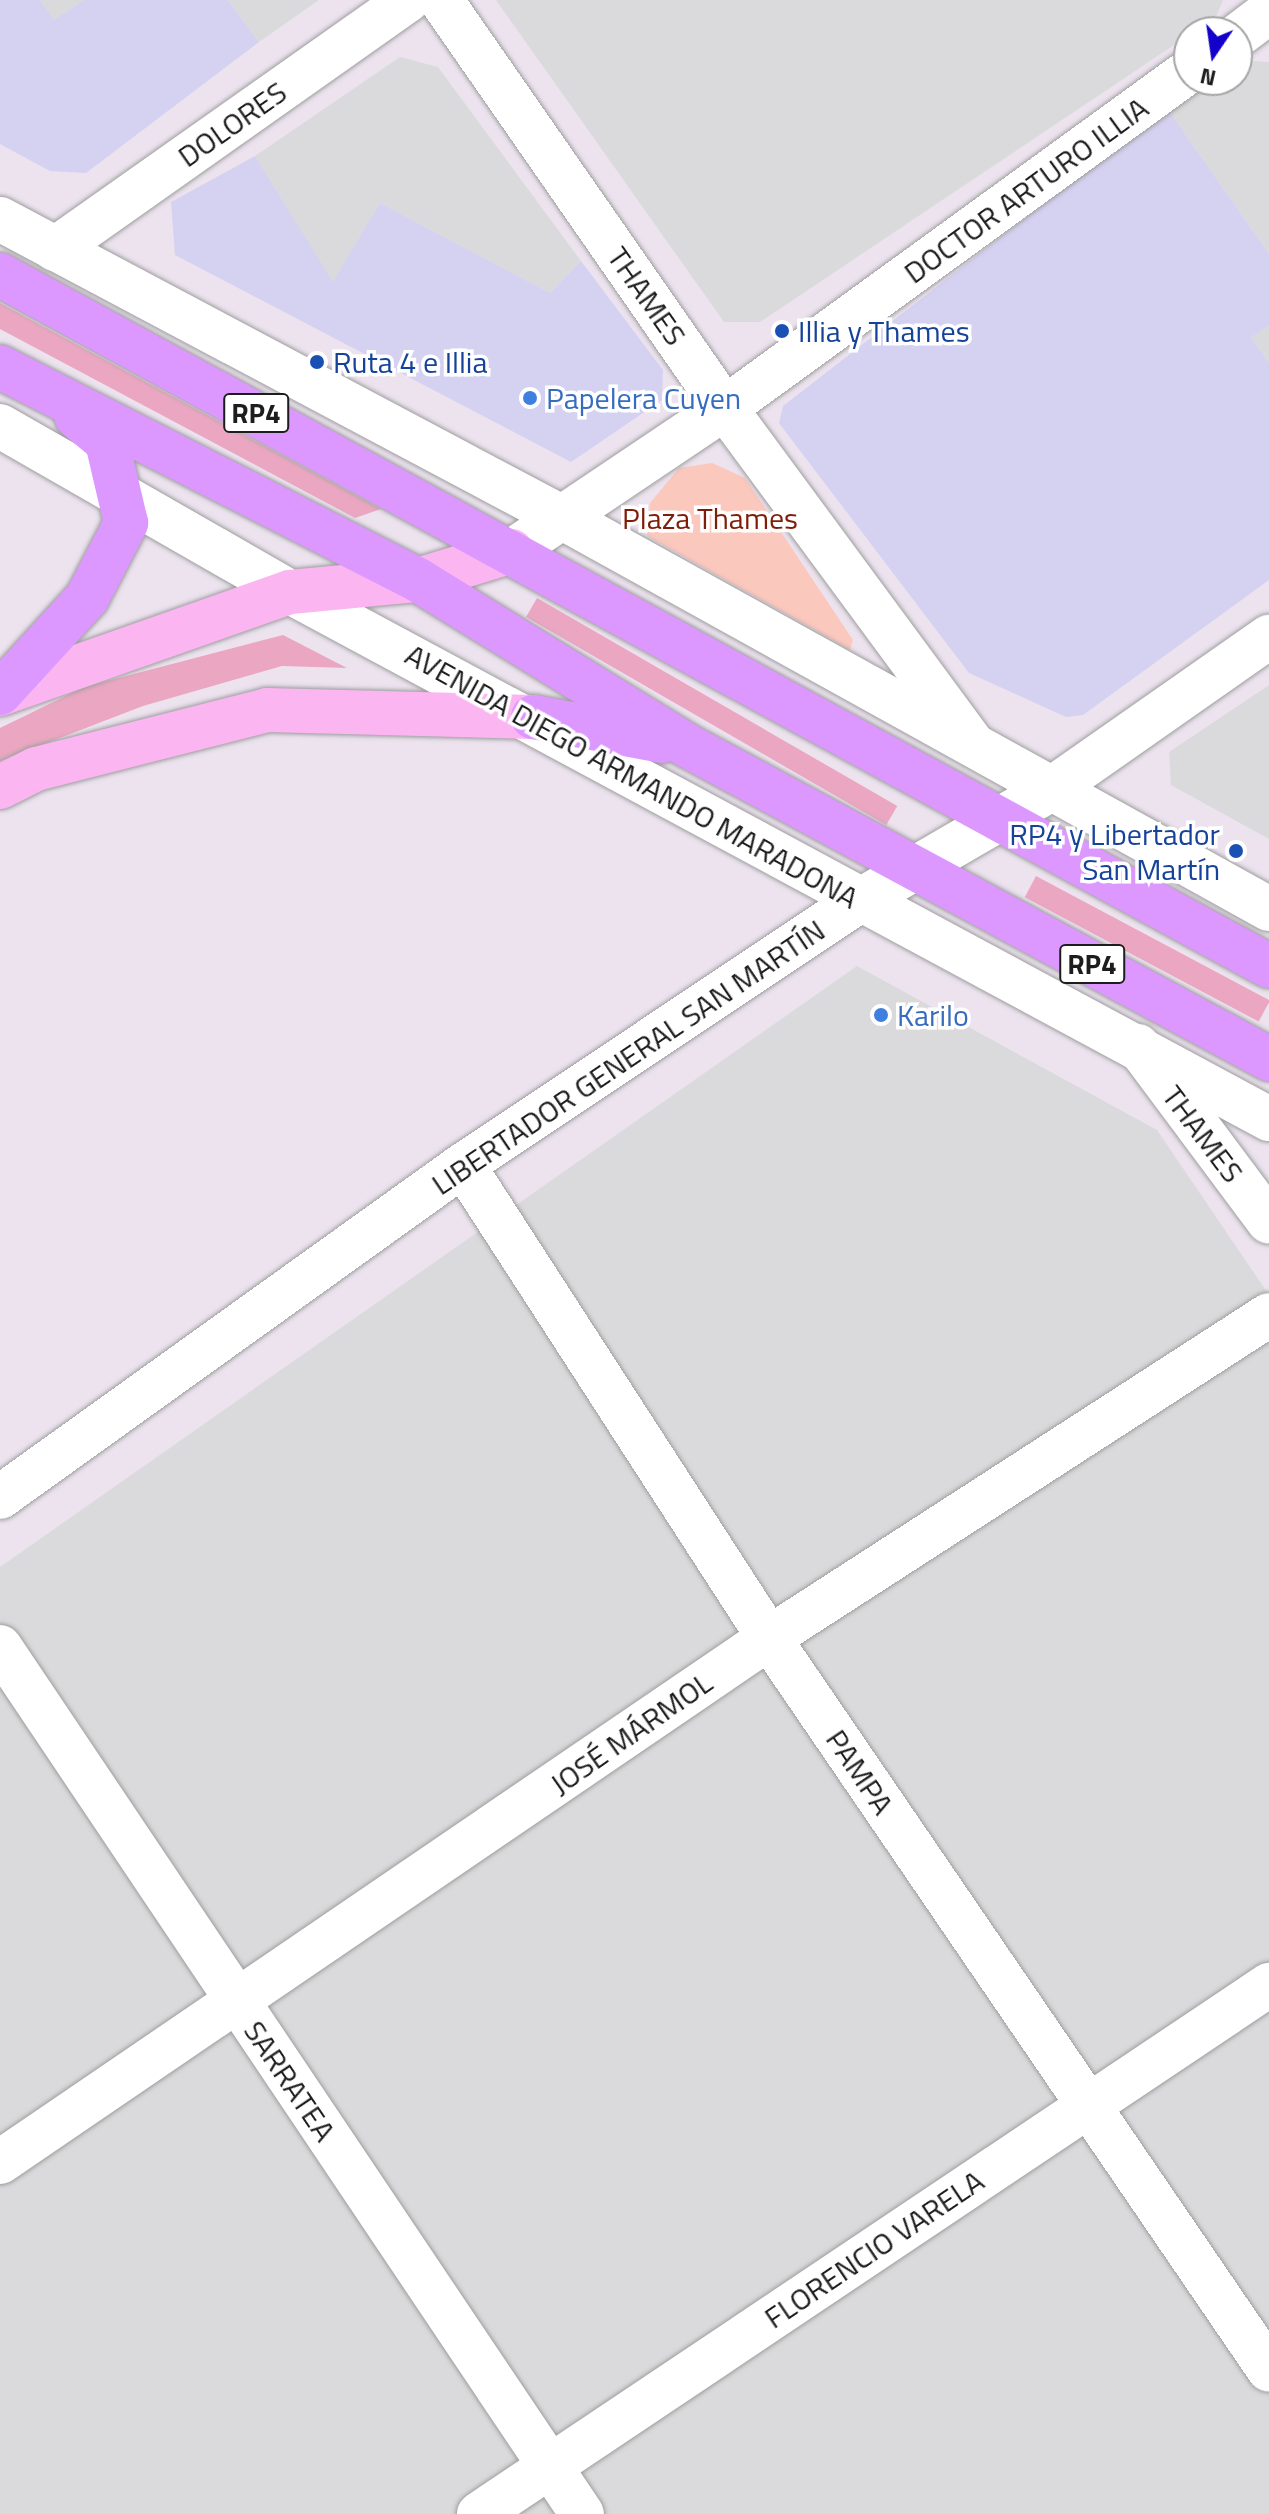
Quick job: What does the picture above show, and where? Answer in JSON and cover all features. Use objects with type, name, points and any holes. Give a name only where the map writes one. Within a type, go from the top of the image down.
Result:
[{"type":"main road","name":"RP4","points":[[0,275],[1004,817],[1269,966]]},
{"type":"main road","name":"AVENIDA DIEGO ARMANDO MARADONA","points":[[0,367],[418,580],[688,746],[1269,1059]]},
{"type":"main road","points":[[0,694],[94,587],[126,523],[125,495],[107,442],[46,392]]},
{"type":"main road","name":"DOCTOR ARTURO ILLIA","points":[[0,694],[290,592],[418,580],[512,551]]},
{"type":"main road","points":[[0,787],[36,769],[267,710],[533,717],[688,746]]},
{"type":"street","name":"DOLORES","points":[[55,249],[408,0]]},
{"type":"street","name":"THAMES","points":[[441,0],[725,408],[972,743]]},
{"type":"street","name":"DOCTOR ARTURO ILLIA","points":[[512,551],[725,408],[1173,83]]},
{"type":"street","points":[[0,219],[563,518],[1269,909]]},
{"type":"street","name":"AVENIDA DIEGO ARMANDO MARADONA","points":[[0,426],[290,592],[533,717],[859,901],[1138,1046],[1269,1119]]},
{"type":"street","name":"LIBERTADOR GENERAL SAN MARTÍN","points":[[0,1497],[463,1165],[859,901],[1053,788],[1269,637]]},
{"type":"street","name":"THAMES","points":[[1138,1046],[1269,1222]]},
{"type":"street","name":"PAMPA","points":[[463,1165],[769,1638],[1269,2370]]},
{"type":"street","name":"JOSÉ MÁRMOL","points":[[0,2162],[237,2004],[769,1638],[1269,1315]]},
{"type":"street","name":"SARRATEA","points":[[0,1647],[582,2514]]},
{"type":"street","name":"FLORENCIO VARELA","points":[[479,2514],[1269,1985]]},
{"type":"shaded area","points":[[0,0],[40,0],[54,20],[84,0],[228,0],[259,42],[86,173],[50,171],[0,144]]},
{"type":"shaded area","points":[[40,0],[84,0],[54,21]]},
{"type":"shaded area","points":[[228,0],[319,0],[259,42]]},
{"type":"shaded area","points":[[496,0],[1223,0],[1216,16],[1173,16],[1173,46],[760,322],[724,322]]},
{"type":"shaded area","points":[[400,57],[438,67],[581,261],[550,293],[380,203],[333,283],[255,156]]},
{"type":"shaded area","points":[[1253,61],[1269,62],[1269,254],[1167,108],[1184,96],[1253,96]]},
{"type":"shaded area","points":[[1167,108],[1269,254],[1269,325],[1251,338],[1269,363],[1269,580],[1083,715],[1066,717],[969,673],[779,423],[783,406]]},
{"type":"shaded area","points":[[255,156],[333,282],[380,203],[550,293],[581,261],[663,370],[662,400],[571,462],[175,255],[171,202]]},
{"type":"shaded area","points":[[0,303],[381,509],[355,518],[0,329]]},
{"type":"shaded area","points":[[1269,325],[1269,363],[1251,338]]},
{"type":"shaded area","points":[[537,598],[897,806],[886,825],[526,617]]},
{"type":"shaded area","points":[[283,635],[347,668],[282,666],[143,706],[0,761],[0,728],[84,687]]},
{"type":"shaded area","points":[[1269,685],[1269,839],[1171,785],[1169,752]]},
{"type":"shaded area","points":[[1036,876],[1269,1000],[1259,1022],[1025,897]]},
{"type":"shaded area","points":[[857,966],[1157,1130],[1269,1295],[1269,2514],[0,2514],[0,1567]]},
{"type":"green space","name":"Plaza Thames","points":[[712,463],[745,478],[853,640],[850,650],[647,536],[650,503],[679,468]]},
{"type":"place","name":"Illia y Thames","points":[[782,331]]},
{"type":"place","name":"Ruta 4 e Illia","points":[[317,362]]},
{"type":"place","name":"Papelera Cuyen","points":[[530,398]]},
{"type":"place","name":"RP4 y Libertador San Martín","points":[[1236,851]]},
{"type":"place","name":"Karilo","points":[[881,1015]]}]
